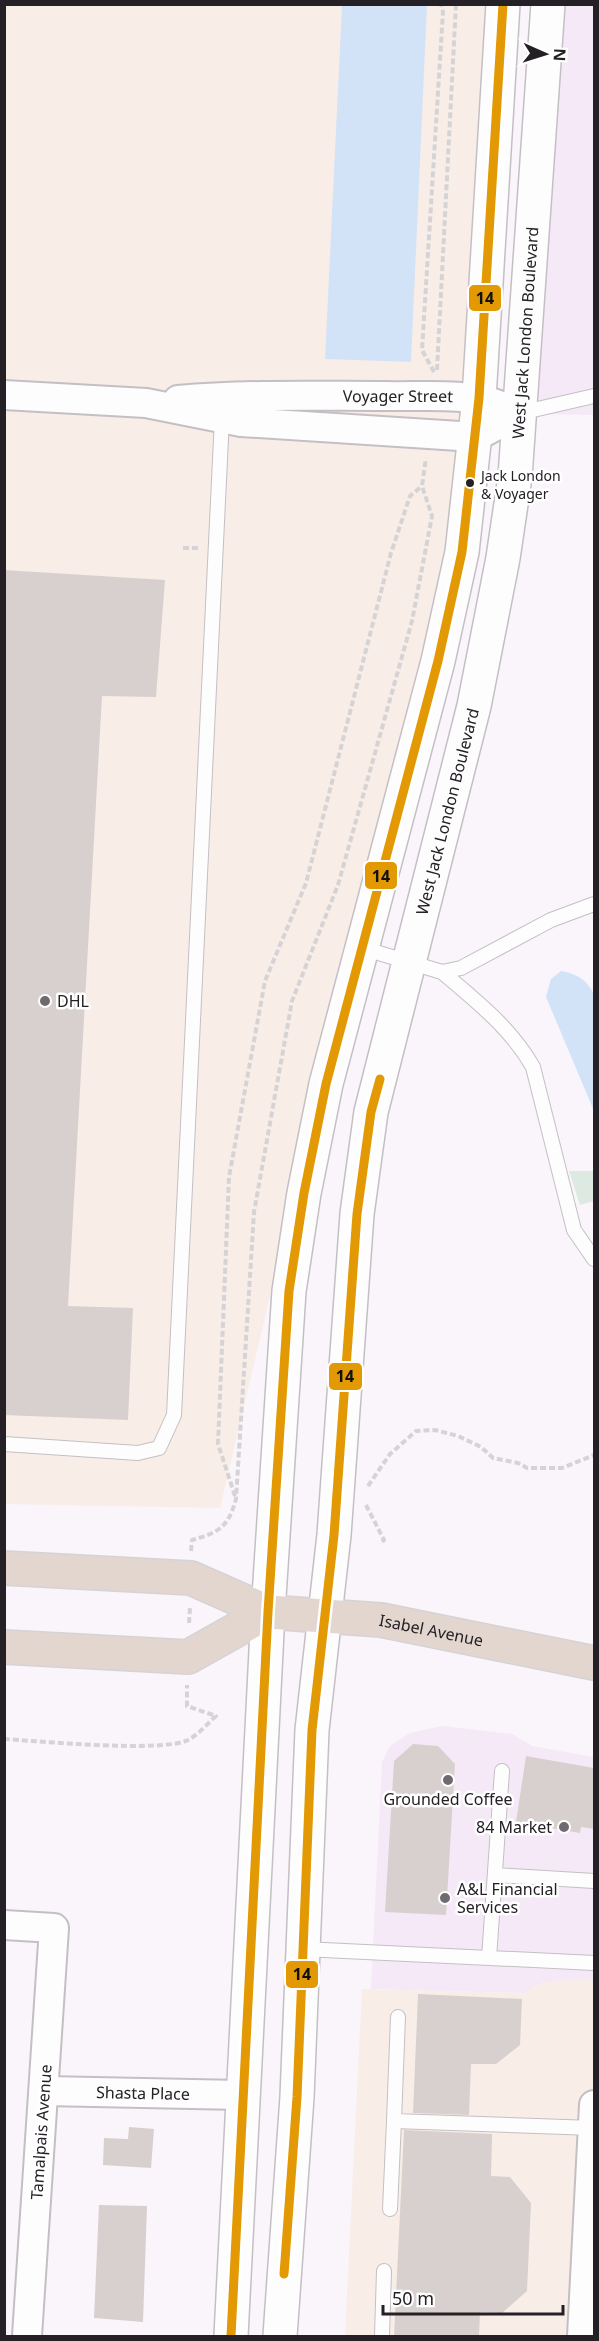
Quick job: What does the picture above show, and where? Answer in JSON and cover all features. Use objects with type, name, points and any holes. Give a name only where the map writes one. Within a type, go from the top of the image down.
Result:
[{"type":"highway","name":"Isabel Avenue","points":[[4,1568],[191,1578],[268,1612],[381,1620],[594,1663]]},
{"type":"highway","points":[[4,1647],[188,1658],[268,1612]]},
{"type":"main road","points":[[231,2337],[241,2095],[268,1612],[289,1291],[304,1193],[326,1084],[438,662],[460,563],[479,398],[502,4]]},
{"type":"main road","name":"West Jack London Boulevard","points":[[280,2337],[297,2097],[312,1730],[334,1535],[357,1214],[371,1112],[476,695],[503,558],[515,477],[548,4]]},
{"type":"street","name":"Voyager Street","points":[[5,395],[146,403],[241,422],[475,437]]},
{"type":"street","name":"Voyager Street","points":[[146,403],[238,395],[479,398],[520,413]]},
{"type":"street","points":[[475,437],[520,413]]},
{"type":"street","name":"Tamalpais Avenue","points":[[4,1925],[54,1928],[45,2091],[17,2299],[27,2337]]},
{"type":"street","name":"Shasta Place","points":[[45,2091],[241,2095]]},
{"type":"street","points":[[582,2337],[594,2115]]},
{"type":"lane","points":[[520,413],[594,396]]},
{"type":"lane","points":[[4,1444],[138,1453],[159,1448],[174,1414],[222,418]]},
{"type":"lane","points":[[442,972],[461,968],[551,920],[594,904]]},
{"type":"lane","points":[[362,948],[442,972],[502,1022],[521,1046],[533,1067],[574,1230],[594,1259]]},
{"type":"lane","points":[[489,1958],[502,1771]]},
{"type":"lane","points":[[495,1875],[594,1881]]},
{"type":"lane","points":[[303,1949],[594,1963]]},
{"type":"lane","points":[[390,2209],[398,2017]]},
{"type":"lane","points":[[394,2121],[594,2115]]},
{"type":"lane","points":[[382,2337],[384,2271]]},
{"type":"path","points":[[441,4],[443,12],[422,350],[437,378],[456,4]]},
{"type":"path","points":[[236,1499],[218,1444],[229,1177],[265,981],[306,884],[391,553],[410,496],[422,486]]},
{"type":"path","points":[[367,1492],[368,1484],[390,1454],[416,1431],[435,1430],[458,1436],[481,1447],[493,1458],[518,1463],[527,1468],[562,1468],[594,1455]]},
{"type":"path","points":[[367,1500],[366,1509],[384,1540],[381,1543]]},
{"type":"path","points":[[4,1739],[90,1744],[172,1744],[188,1740],[216,1716],[187,1706]]},
{"type":"shaded area","points":[[5,5],[495,5],[468,457],[220,1508],[5,1504]]},
{"type":"shaded area","points":[[562,5],[594,5],[594,415],[534,414]]},
{"type":"shaded area","points":[[569,1171],[594,1171],[594,1201],[580,1205]]},
{"type":"shaded area","points":[[442,1726],[512,1734],[532,1746],[594,1757],[594,1981],[544,1982],[523,1993],[371,1989],[382,1762],[390,1746],[410,1733]]},
{"type":"shaded area","points":[[594,1981],[594,2336],[345,2336],[362,1989],[523,1993],[544,1982]]},
{"type":"water","points":[[342,5],[427,5],[411,362],[325,359]]},
{"type":"water","points":[[561,971],[581,978],[594,995],[594,1111],[546,997],[551,979]]},
{"type":"building","name":"DHL","points":[[4,570],[165,580],[156,697],[102,696],[68,1306],[133,1308],[128,1420],[4,1415]]},
{"type":"building","points":[[413,1744],[438,1746],[455,1764],[446,1915],[385,1912],[394,1761]]},
{"type":"building","points":[[526,1756],[594,1768],[594,1829],[581,1827],[580,1833],[516,1822]]},
{"type":"building","points":[[418,1994],[522,1999],[520,2045],[496,2064],[471,2064],[469,2115],[413,2113]]},
{"type":"building","points":[[129,2127],[154,2129],[151,2168],[103,2165],[104,2138],[128,2139]]},
{"type":"building","points":[[404,2130],[492,2134],[491,2176],[510,2177],[531,2203],[527,2291],[502,2313],[480,2312],[479,2337],[394,2337]]},
{"type":"building","points":[[99,2205],[147,2206],[143,2322],[94,2318]]},
{"type":"transit line","name":"14","points":[[231,2336],[268,1612],[289,1291],[304,1193],[326,1084],[438,661],[462,552],[479,398],[503,4]]},
{"type":"transit line","name":"14","points":[[284,2274],[297,2097],[312,1730],[334,1535],[357,1214],[371,1112],[380,1079]]},
{"type":"place","name":"Jack London & Voyager","points":[[470,483]]},
{"type":"place","name":"DHL","points":[[45,1001]]},
{"type":"place","name":"Grounded Coffee","points":[[448,1780]]},
{"type":"place","name":"84 Market","points":[[564,1827]]},
{"type":"place","name":"A&L Financial Services","points":[[445,1898]]}]
